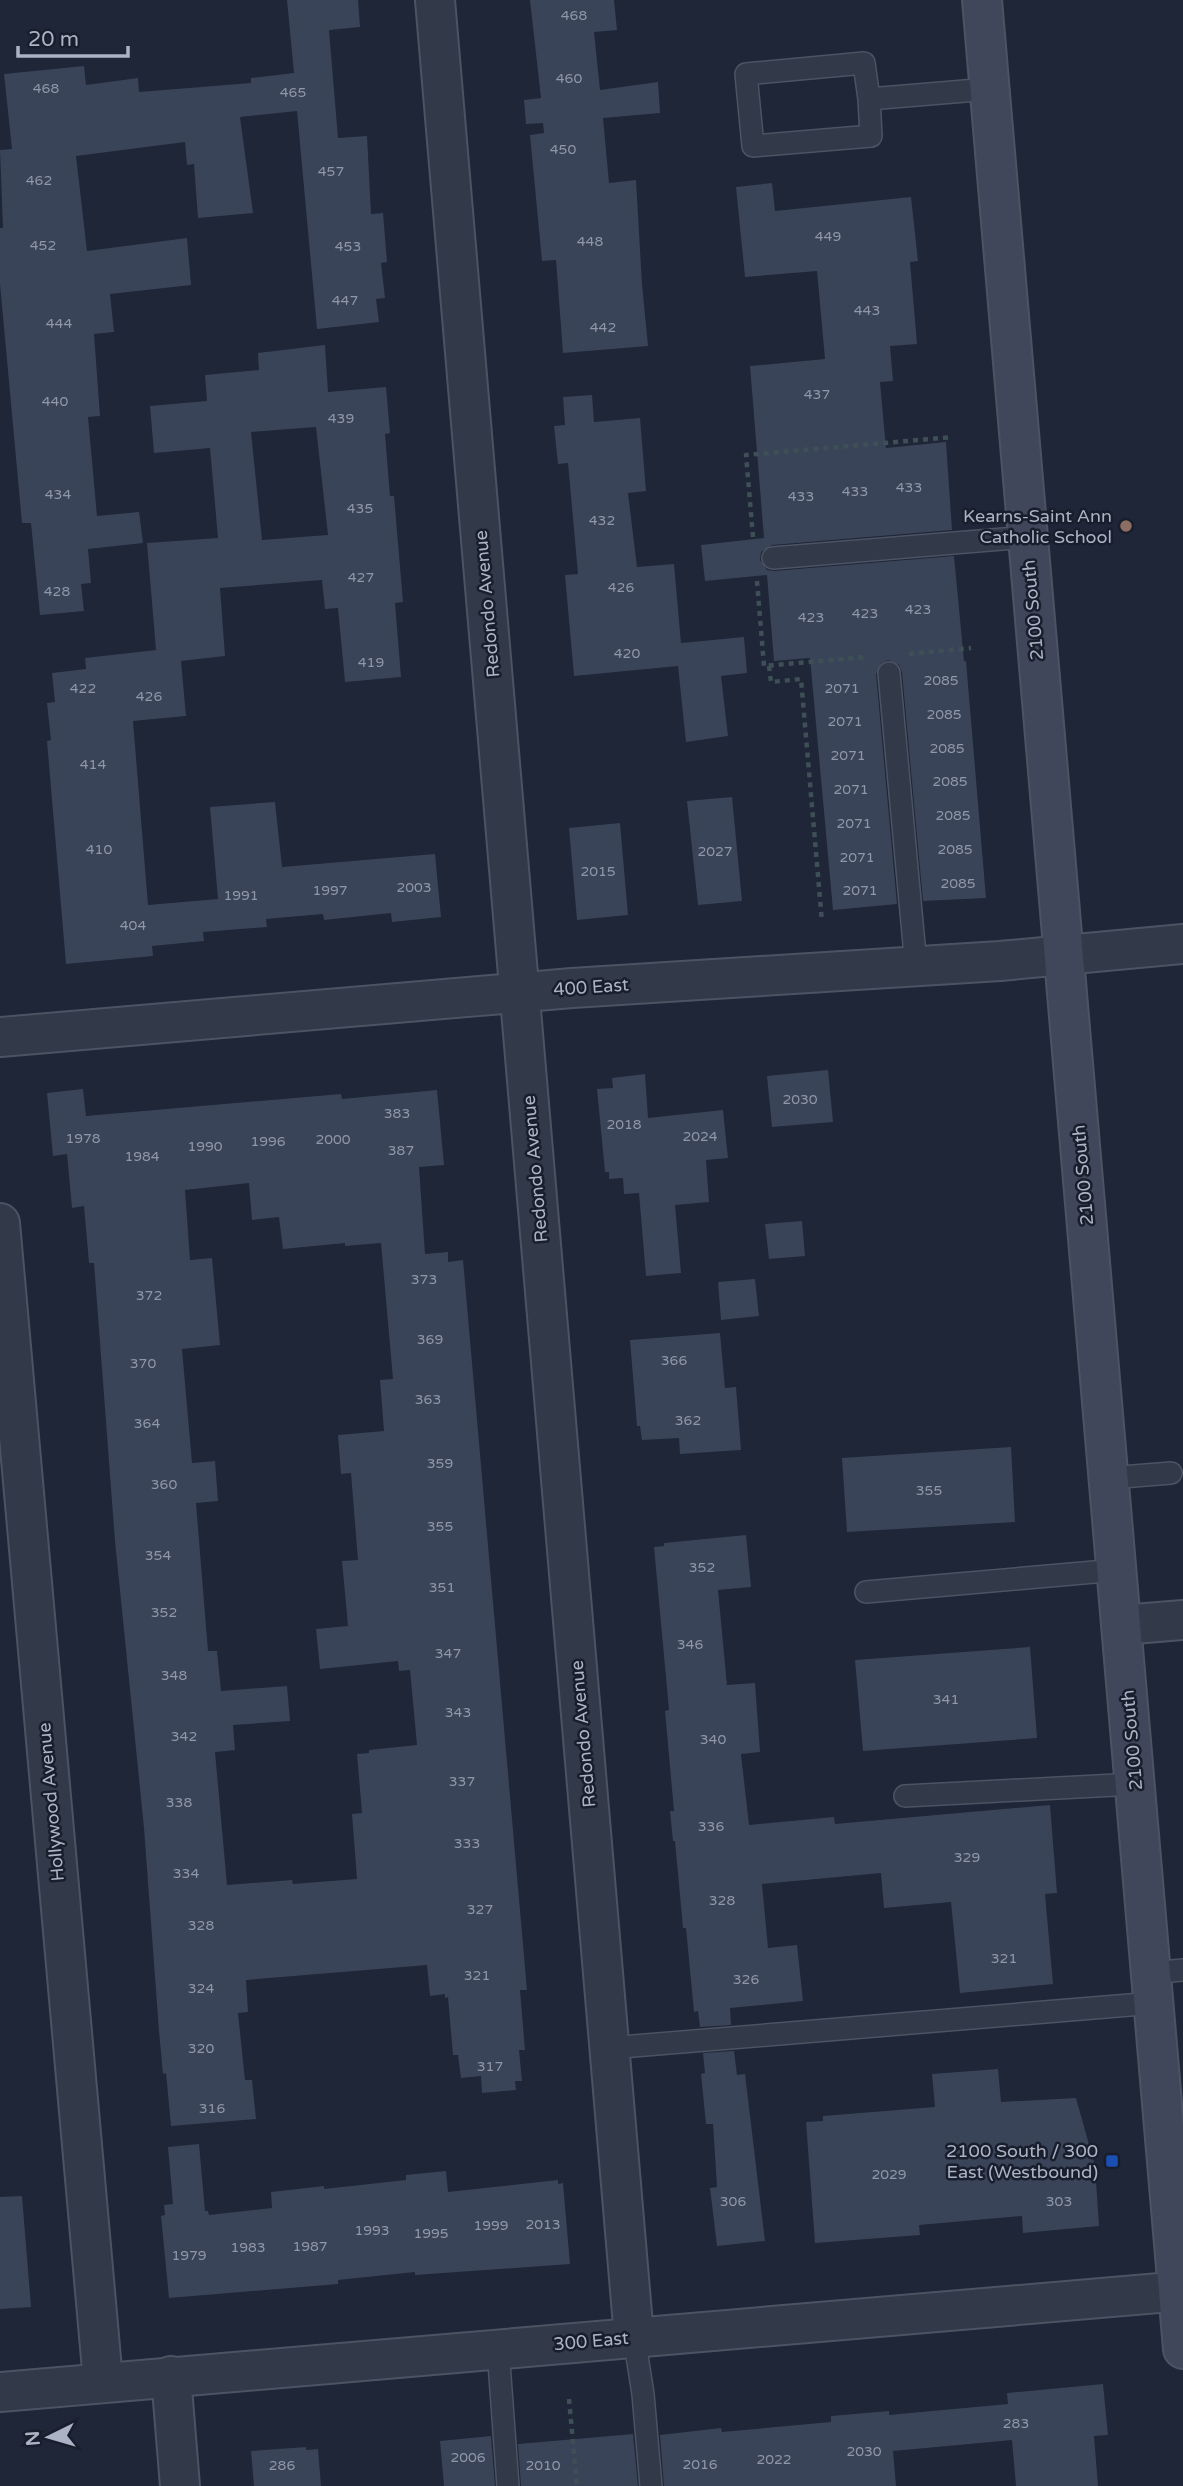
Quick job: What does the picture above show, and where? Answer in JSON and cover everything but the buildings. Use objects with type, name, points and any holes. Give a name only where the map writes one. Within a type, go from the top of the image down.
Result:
[{"type":"main road","name":"2100 South","points":[[982,0],[1135,1784],[1170,2047],[1183,2349]]},
{"type":"street","name":"Redondo Avenue","points":[[435,0],[634,2337]]},
{"type":"street","name":"400 East","points":[[0,1037],[520,992],[916,966],[1183,944]]},
{"type":"street","name":"Hollywood Avenue","points":[[0,1223],[103,2381]]},
{"type":"street","points":[[1122,1625],[1183,1620]]},
{"type":"street","name":"300 East","points":[[0,2392],[103,2381],[1180,2291]]},
{"type":"street","points":[[171,2376],[180,2486]]},
{"type":"lane","points":[[864,63],[869,99],[871,136],[753,146],[746,74],[864,63]]},
{"type":"lane","points":[[869,99],[989,89]]},
{"type":"lane","points":[[773,558],[1027,537]]},
{"type":"lane","points":[[889,673],[916,966]]},
{"type":"lane","points":[[1109,1478],[1171,1473]]},
{"type":"lane","points":[[866,1592],[1117,1570]]},
{"type":"lane","points":[[905,1796],[1135,1784]]},
{"type":"lane","points":[[609,2048],[1163,1982]]},
{"type":"lane","points":[[634,2337],[643,2394],[651,2486]]},
{"type":"lane","points":[[498,2349],[508,2486]]},
{"type":"path","points":[[769,666],[771,682],[801,679],[822,922]]},
{"type":"path","points":[[569,2399],[577,2486]]},
{"type":"place","name":"Kearns-Saint Ann Catholic School","points":[[1126,526]]},
{"type":"place","name":"2100 South / 300 East (Westbound)","points":[[1112,2161]]}]
